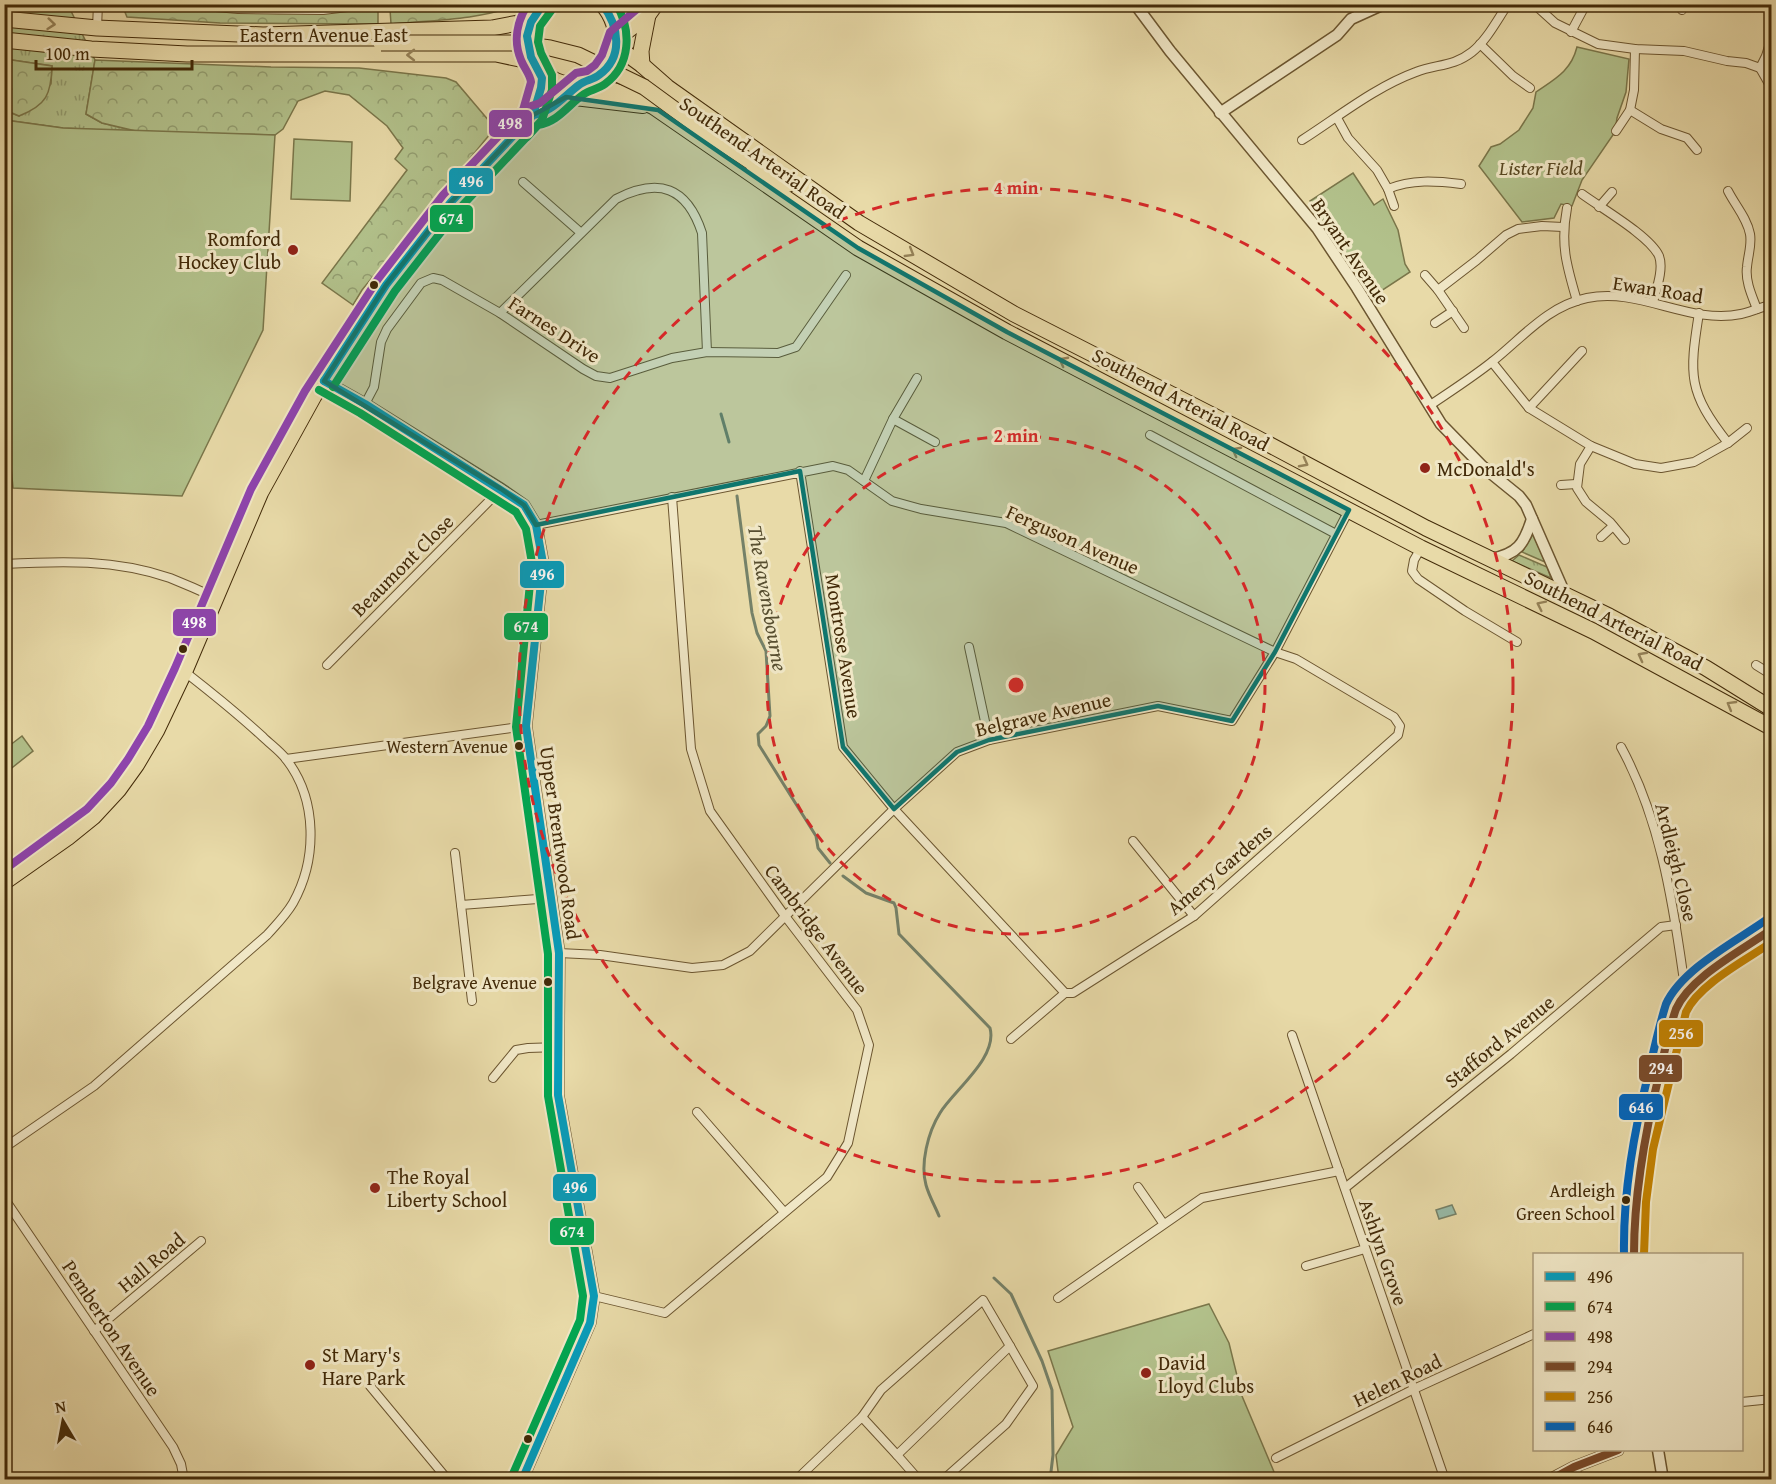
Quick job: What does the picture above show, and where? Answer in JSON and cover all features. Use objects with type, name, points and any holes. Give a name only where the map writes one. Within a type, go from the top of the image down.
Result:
[{"type":"highway","points":[[536,65],[527,44],[528,30],[532,17],[543,4]]},
{"type":"highway","points":[[585,82],[605,70],[610,63],[617,42],[614,20],[602,4]]},
{"type":"highway","points":[[617,42],[652,10]]},
{"type":"highway","points":[[642,65],[641,51],[652,10]]},
{"type":"highway","name":"Eastern Avenue East","points":[[4,19],[97,28],[262,35],[492,28],[518,23],[532,17]]},
{"type":"highway","points":[[262,35],[381,44],[513,43],[550,48],[578,56],[644,87],[751,162],[838,216],[859,223]]},
{"type":"highway","name":"Eastern Avenue East","points":[[4,40],[91,49],[188,54],[496,54],[536,65],[554,80],[573,84],[585,82]]},
{"type":"highway","name":"Southend Arterial Road","points":[[617,42],[667,87],[859,223],[1014,314],[1426,528],[1609,616],[1706,668],[1772,709]]},
{"type":"highway","points":[[286,55],[381,44]]},
{"type":"highway","name":"Southend Arterial Road","points":[[585,82],[639,99],[858,248],[1006,332],[1421,548],[1593,631],[1772,728]]},
{"type":"highway","points":[[751,162],[858,248]]},
{"type":"main road","points":[[533,115],[534,105],[542,86],[536,65]]},
{"type":"main road","points":[[4,883],[68,838],[93,817],[118,790],[147,748],[185,672],[261,493],[288,441],[324,381],[386,285],[445,210],[533,115],[544,113],[585,82]]},
{"type":"main road","points":[[567,96],[640,105],[664,114]]},
{"type":"street","points":[[97,28],[98,4]]},
{"type":"street","points":[[183,4],[238,9],[323,10],[372,4]]},
{"type":"street","name":"Bryant Avenue","points":[[1135,4],[1220,113],[1317,228],[1442,424],[1474,459],[1519,496],[1526,505],[1565,594]]},
{"type":"street","points":[[1220,113],[1337,35],[1351,19],[1384,4]]},
{"type":"street","points":[[1302,140],[1388,86],[1417,71],[1447,66],[1459,61],[1480,44],[1508,4]]},
{"type":"street","points":[[1534,4],[1555,23],[1598,44],[1635,49],[1684,51],[1746,63],[1760,68],[1772,88]]},
{"type":"street","points":[[1571,32],[1586,4]]},
{"type":"street","points":[[1760,68],[1772,37]]},
{"type":"street","points":[[1480,44],[1513,76],[1530,88]]},
{"type":"street","points":[[1616,131],[1630,110],[1634,90],[1635,49]]},
{"type":"street","points":[[1630,110],[1662,129],[1688,138],[1697,150]]},
{"type":"street","points":[[1337,118],[1348,138],[1377,170],[1388,189],[1394,206]]},
{"type":"street","points":[[1388,189],[1402,183],[1415,182],[1440,181],[1461,184]]},
{"type":"street","points":[[524,182],[580,232]]},
{"type":"street","points":[[500,313],[616,199],[632,190],[650,187],[668,190],[686,200],[697,217],[702,233],[707,352]]},
{"type":"street","points":[[1728,191],[1750,233],[1751,245],[1747,277],[1757,309]]},
{"type":"street","points":[[1599,207],[1612,192]]},
{"type":"street","points":[[1582,194],[1645,238],[1659,256],[1660,267],[1653,303]]},
{"type":"street","points":[[1567,208],[1563,227],[1565,261],[1577,301]]},
{"type":"street","points":[[1438,290],[1506,235],[1524,228],[1563,227]]},
{"type":"street","name":"Farnes Drive","points":[[365,404],[374,387],[381,342],[387,329],[421,282],[434,278],[442,280],[500,313],[596,376],[610,378],[672,358],[707,352],[778,353],[796,347],[846,275]]},
{"type":"street","points":[[1425,275],[1464,328]]},
{"type":"street","name":"Ewan Road","points":[[1429,406],[1492,362],[1548,314],[1587,298],[1624,296],[1699,313],[1741,314],[1772,304]]},
{"type":"street","points":[[1435,323],[1453,311]]},
{"type":"street","points":[[1699,313],[1693,367],[1695,386],[1704,410],[1728,443]]},
{"type":"street","points":[[1529,408],[1582,351]]},
{"type":"street","points":[[1492,362],[1529,408],[1591,446],[1622,461],[1661,468],[1694,462],[1728,443],[1747,428]]},
{"type":"street","points":[[864,481],[893,419],[916,378]]},
{"type":"street","name":"Upper Brentwood Road","points":[[324,381],[365,404],[524,505],[536,525],[543,563],[526,726],[559,953],[558,1095],[594,1296],[590,1323],[522,1479]]},
{"type":"street","points":[[893,419],[935,442]]},
{"type":"street","points":[[1150,435],[1336,534]]},
{"type":"street","points":[[1591,446],[1580,464],[1576,484],[1586,502],[1625,540]]},
{"type":"street","name":"Ferguson Avenue","points":[[536,525],[833,466],[848,470],[891,501],[921,509],[1006,523],[1275,652]]},
{"type":"street","name":"Montrose Avenue","points":[[800,471],[843,747],[894,809]]},
{"type":"street","points":[[1562,485],[1576,484]]},
{"type":"street","name":"Beaumont Close","points":[[327,665],[501,489]]},
{"type":"street","name":"Cambridge Avenue","points":[[594,1296],[665,1313],[827,1177],[848,1143],[869,1045],[857,1010],[785,916],[710,811],[691,749],[672,497]]},
{"type":"street","name":"Belgrave Avenue","points":[[559,953],[600,955],[692,968],[723,964],[750,951],[894,809],[957,752],[989,740],[1158,706],[1232,722],[1275,652],[1349,510]]},
{"type":"street","points":[[1490,559],[1506,556],[1515,551],[1524,542],[1532,519]]},
{"type":"street","points":[[1601,537],[1613,526]]},
{"type":"street","points":[[1421,548],[1414,560],[1412,572],[1418,579],[1516,642]]},
{"type":"street","points":[[4,564],[62,561],[113,564],[170,578],[216,598]]},
{"type":"street","points":[[969,647],[989,740]]},
{"type":"street","name":"Amery Gardens","points":[[1011,1039],[1065,993],[1073,993],[1194,916],[1398,735],[1400,726],[1394,717],[1296,659],[1275,652]]},
{"type":"street","points":[[1756,665],[1772,675]]},
{"type":"street","points":[[4,1148],[94,1086],[267,936],[293,903],[302,883],[307,868],[311,836],[309,815],[304,795],[286,759],[236,712],[185,672]]},
{"type":"street","points":[[286,759],[526,726]]},
{"type":"street","name":"Ardleigh Close","points":[[1621,747],[1645,801],[1661,850],[1669,881],[1683,974],[1691,987]]},
{"type":"street","points":[[894,809],[1065,993]]},
{"type":"street","points":[[1133,841],[1194,916]]},
{"type":"street","points":[[455,854],[472,1000]]},
{"type":"street","points":[[461,905],[551,898]]},
{"type":"street","name":"Stafford Avenue","points":[[1345,1188],[1511,1054],[1661,927],[1676,925]]},
{"type":"street","points":[[1634,1253],[1635,1205],[1654,1095],[1679,1001],[1691,987],[1772,929]]},
{"type":"street","name":"Ashlyn Grove","points":[[1292,1035],[1445,1479]]},
{"type":"street","points":[[493,1078],[516,1050],[558,1047]]},
{"type":"street","points":[[697,1112],[784,1212]]},
{"type":"street","points":[[1058,1298],[1202,1198],[1339,1171]]},
{"type":"street","points":[[1138,1187],[1163,1223]]},
{"type":"street","name":"Pemberton Avenue","points":[[4,1198],[173,1447],[181,1464],[184,1479]]},
{"type":"street","name":"Hall Road","points":[[94,1331],[201,1241]]},
{"type":"street","points":[[1306,1266],[1365,1249]]},
{"type":"street","points":[[796,1479],[862,1417],[881,1390],[983,1300],[1033,1386],[1006,1424],[945,1478]]},
{"type":"street","name":"Helen Road","points":[[1276,1458],[1414,1389],[1533,1334]]},
{"type":"street","points":[[897,1455],[1010,1346]]},
{"type":"street","points":[[370,1386],[448,1479]]},
{"type":"street","points":[[1743,1402],[1772,1399]]},
{"type":"street","points":[[862,1417],[919,1479]]},
{"type":"street","points":[[1549,1479],[1613,1451]]},
{"type":"street","points":[[1658,1451],[1663,1479]]},
{"type":"street","points":[[1574,1467],[1580,1479]]},
{"type":"highlighted area","points":[[566,97],[658,110],[858,248],[1007,332],[1349,510],[1275,652],[1232,721],[1158,706],[989,740],[957,752],[894,809],[843,747],[800,471],[536,525],[524,505],[501,489],[324,381],[386,285],[451,202],[533,115]]},
{"type":"green space","points":[[451,4],[519,5],[472,17],[391,24],[390,9]]},
{"type":"green space","points":[[5,5],[68,5],[95,60],[86,114],[102,123],[140,132],[63,128],[5,120],[4,110],[19,116],[51,84],[52,66],[5,59]]},
{"type":"green space","points":[[122,5],[274,13],[378,9],[378,24],[220,23],[127,17]]},
{"type":"green space","name":"Lister Field","points":[[1577,47],[1629,59],[1626,92],[1615,132],[1582,180],[1572,206],[1561,204],[1554,218],[1522,222],[1479,166],[1491,147],[1500,144],[1519,130],[1533,108],[1536,92],[1566,68]]},
{"type":"green space","points":[[5,59],[52,66],[49,91],[46,97],[36,107],[19,116],[5,110]]},
{"type":"green space","points":[[95,60],[359,68],[446,78],[456,82],[495,128],[362,290],[353,305],[322,283],[407,170],[395,159],[403,148],[387,126],[349,95],[325,91],[298,101],[283,129],[275,135],[140,132],[102,123],[86,114]]},
{"type":"green space","points":[[5,120],[63,128],[275,135],[263,330],[182,496],[13,488],[4,392]]},
{"type":"green space","points":[[294,139],[352,142],[350,201],[291,199]]},
{"type":"green space","points":[[1353,173],[1374,205],[1383,199],[1398,230],[1405,264],[1410,272],[1375,295],[1310,201]]},
{"type":"green space","points":[[1533,534],[1545,562],[1522,552]]},
{"type":"green space","points":[[1519,555],[1547,567],[1551,578],[1512,561]]},
{"type":"green space","points":[[22,736],[33,751],[8,771],[5,767],[5,749]]},
{"type":"green space","name":"David Lloyd Clubs","points":[[1209,1304],[1229,1343],[1242,1396],[1277,1479],[1059,1479],[1056,1455],[1073,1427],[1048,1351]]},
{"type":"shaded area","points":[[1452,1205],[1456,1214],[1439,1219],[1436,1210]]},
{"type":"waterway","name":"The Ravensbourne","points":[[721,414],[729,442]]},
{"type":"waterway","name":"The Ravensbourne","points":[[737,496],[752,613],[757,633],[766,651],[770,716],[766,726],[758,734],[759,745],[816,836],[818,848],[830,863]]},
{"type":"waterway","name":"The Ravensbourne","points":[[843,876],[866,893],[894,903],[899,934],[990,1028],[991,1039],[988,1051],[973,1073],[946,1104],[929,1139],[924,1177],[939,1216]]},
{"type":"waterway","name":"The Ravensbourne","points":[[994,1278],[1011,1294],[1042,1361],[1052,1390],[1053,1455],[1050,1480]]},
{"type":"transit line","name":"498","points":[[512,122],[523,110],[531,82],[517,46],[519,24],[528,4]]},
{"type":"transit line","name":"496","points":[[519,130],[533,115],[541,88],[542,78],[531,57],[527,36],[531,22],[543,4]]},
{"type":"transit line","name":"496","points":[[324,381],[386,285],[451,202],[533,115],[546,111],[579,85],[597,77],[607,68],[612,59],[616,41],[612,22],[602,4]]},
{"type":"transit line","name":"674","points":[[333,387],[395,291],[459,209],[538,125],[557,117],[584,94],[602,86],[614,76],[620,67],[626,47],[625,25],[616,4]]},
{"type":"transit line","name":"498","points":[[4,870],[87,809],[111,783],[128,759],[148,726],[175,668],[251,489],[305,391],[378,279],[443,195],[525,108],[540,103],[576,73],[587,71],[595,65],[602,55],[610,32],[643,4]]},
{"type":"transit line","name":"674","points":[[527,137],[542,120],[552,90],[552,75],[538,42],[540,26],[551,11]]},
{"type":"transit line","name":"496","points":[[324,381],[365,404],[524,505],[536,525],[543,563],[526,726],[559,953],[558,1095],[594,1296],[590,1323],[522,1480]]},
{"type":"transit line","name":"674","points":[[319,390],[360,413],[516,512],[526,529],[532,563],[516,727],[548,954],[548,1096],[583,1296],[580,1320],[512,1476]]},
{"type":"transit line","name":"646","points":[[1624,1253],[1625,1208],[1634,1139],[1666,1004],[1674,991],[1696,968],[1766,920]]},
{"type":"transit line","name":"294","points":[[1634,1253],[1638,1185],[1645,1139],[1676,1009],[1683,997],[1705,975],[1772,929]]},
{"type":"transit line","name":"256","points":[[1644,1253],[1646,1202],[1653,1149],[1686,1012],[1692,1002],[1712,982],[1772,942]]},
{"type":"transit line","name":"294","points":[[1550,1480],[1574,1467],[1615,1451]]},
{"type":"place","name":"Romford Hockey Club","points":[[293,250]]},
{"type":"place","name":"McDonald's","points":[[1425,468]]},
{"type":"place","name":"Western Avenue","points":[[519,746]]},
{"type":"place","name":"Belgrave Avenue","points":[[548,982]]},
{"type":"place","name":"The Royal Liberty School","points":[[375,1188]]},
{"type":"place","name":"Ardleigh Green School","points":[[1626,1200]]},
{"type":"place","name":"St Mary's Hare Park","points":[[310,1365]]},
{"type":"place","name":"David Lloyd Clubs","points":[[1146,1373]]}]
